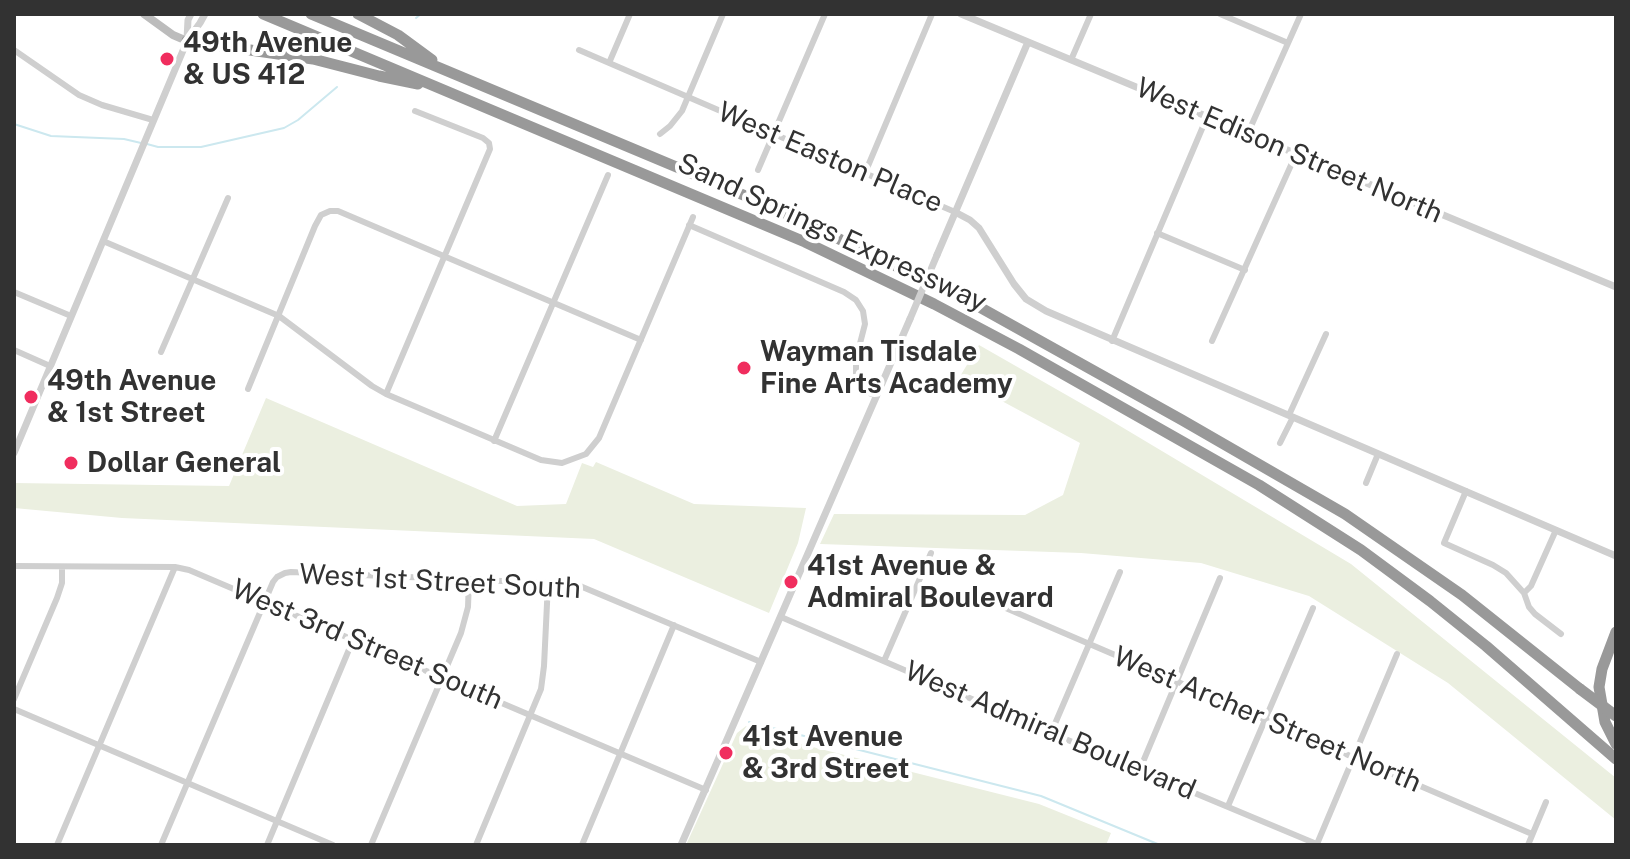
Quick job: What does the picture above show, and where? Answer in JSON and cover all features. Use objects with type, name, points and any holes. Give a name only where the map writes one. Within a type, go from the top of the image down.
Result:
[{"type":"highway","name":"Sand Springs Expressway","points":[[263,14],[805,242],[996,336],[1318,522],[1405,582],[1486,646],[1616,759]]},
{"type":"highway","name":"Sand Springs Expressway","points":[[311,14],[772,207],[884,259],[993,315],[1345,514],[1462,595],[1616,716]]},
{"type":"highway","points":[[358,14],[398,35],[447,71]]},
{"type":"highway","points":[[187,41],[313,59],[441,89]]},
{"type":"highway","points":[[1616,632],[1605,658],[1599,687],[1605,722],[1616,744]]},
{"type":"main road","points":[[144,14],[187,41]]},
{"type":"street","points":[[187,41],[191,14]]},
{"type":"street","points":[[15,448],[187,41],[205,14]]},
{"type":"street","points":[[609,63],[630,14]]},
{"type":"street","points":[[660,134],[678,117],[723,14]]},
{"type":"street","points":[[758,170],[825,14]]},
{"type":"street","points":[[865,173],[932,14]]},
{"type":"street","name":"West Edison Street North","points":[[961,14],[1616,287]]},
{"type":"street","points":[[1071,60],[1091,14]]},
{"type":"street","points":[[1220,14],[1288,43]]},
{"type":"street","points":[[1248,133],[1301,14]]},
{"type":"street","points":[[681,845],[1028,42]]},
{"type":"street","points":[[14,50],[79,95],[152,123]]},
{"type":"street","name":"West Easton Place","points":[[579,50],[970,220],[979,228],[1014,284],[1033,304],[1046,311],[1616,556]]},
{"type":"street","points":[[386,394],[490,146],[483,138],[415,111]]},
{"type":"street","points":[[1112,341],[1207,117]]},
{"type":"street","points":[[1212,341],[1296,154]]},
{"type":"street","points":[[494,441],[608,175]]},
{"type":"street","points":[[161,352],[228,198]]},
{"type":"street","points":[[248,389],[315,226],[326,211],[338,211],[641,340]]},
{"type":"street","points":[[103,241],[279,316],[386,394],[551,463],[571,461],[586,454],[599,438],[693,217]]},
{"type":"street","points":[[689,225],[856,300],[863,311],[865,324],[856,359],[856,374],[866,392],[877,396]]},
{"type":"street","points":[[1157,233],[1245,270]]},
{"type":"street","points":[[14,292],[71,316]]},
{"type":"street","points":[[1280,443],[1326,334]]},
{"type":"street","points":[[14,350],[50,366]]},
{"type":"street","points":[[1366,483],[1378,454]]},
{"type":"street","points":[[1466,491],[1444,543],[1499,568],[1524,593],[1535,614],[1561,634]]},
{"type":"street","points":[[1524,593],[1531,586],[1556,530]]},
{"type":"street","points":[[884,661],[931,553]]},
{"type":"street","name":"West 3rd Street South","points":[[14,566],[175,567],[189,570],[706,790]]},
{"type":"street","points":[[14,699],[57,598],[62,583],[62,567]]},
{"type":"street","points":[[57,845],[175,567]]},
{"type":"street","name":"West 1st Street South","points":[[161,845],[265,601],[275,579],[281,575],[291,572],[570,585],[590,589],[761,662]]},
{"type":"street","points":[[1051,733],[1120,572]]},
{"type":"street","points":[[1140,769],[1220,578]]},
{"type":"street","points":[[371,845],[466,619],[469,580]]},
{"type":"street","points":[[476,845],[538,698],[543,678],[548,583]]},
{"type":"street","name":"West Archer Street North","points":[[1001,606],[1532,834]]},
{"type":"street","points":[[1228,806],[1313,608]]},
{"type":"street","name":"West Admiral Boulevard","points":[[781,617],[1318,844]]},
{"type":"street","points":[[582,845],[674,625]]},
{"type":"street","points":[[267,845],[353,640]]},
{"type":"street","points":[[1318,844],[1397,654]]},
{"type":"street","points":[[14,709],[333,845]]},
{"type":"street","points":[[1528,845],[1546,802]]},
{"type":"shaded area","points":[[979,345],[1351,564],[1616,778],[1616,820],[1448,683],[1309,596],[1201,563],[1081,553],[820,544],[834,514],[1025,515],[1063,495],[1080,443],[959,378]]},
{"type":"shaded area","points":[[266,398],[517,506],[566,504],[582,463],[593,467],[596,462],[694,504],[806,508],[798,543],[769,613],[594,539],[122,518],[14,508],[14,483],[229,486]]},
{"type":"shaded area","points":[[746,726],[765,735],[1039,804],[1111,833],[1106,845],[686,845],[737,733]]},
{"type":"waterway","points":[[416,18],[421,14]]},
{"type":"waterway","points":[[147,144],[201,147],[284,128],[337,87]]},
{"type":"waterway","points":[[14,124],[51,136],[124,139],[141,143]]},
{"type":"waterway","points":[[749,722],[1041,796],[1160,845]]},
{"type":"place","name":"49th Avenue & US 412","points":[[167,59]]},
{"type":"place","name":"Wayman Tisdale Fine Arts Academy","points":[[744,368]]},
{"type":"place","name":"49th Avenue & 1st Street","points":[[31,397]]},
{"type":"place","name":"Dollar General","points":[[71,463]]},
{"type":"place","name":"41st Avenue & Admiral Boulevard","points":[[791,582]]},
{"type":"place","name":"41st Avenue & 3rd Street","points":[[726,753]]}]
